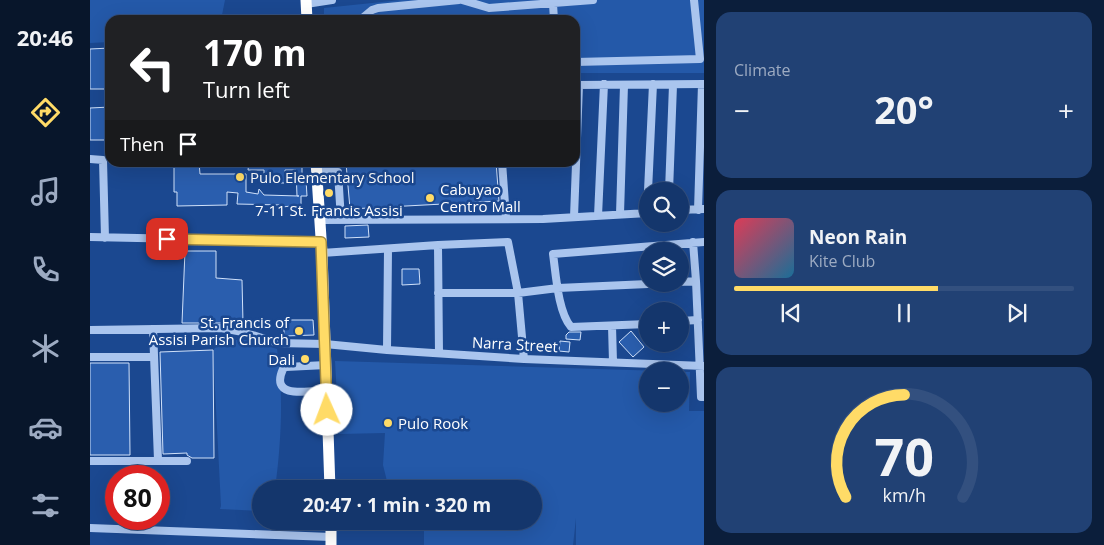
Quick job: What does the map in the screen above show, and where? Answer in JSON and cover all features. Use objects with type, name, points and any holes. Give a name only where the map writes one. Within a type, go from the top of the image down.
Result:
[{"type":"highway","points":[[306,2],[307,15]]},
{"type":"highway","points":[[317,167],[330,480]]},
{"type":"street","points":[[306,2],[332,0]]},
{"type":"street","points":[[365,15],[378,8],[460,0],[489,8],[592,0]]},
{"type":"street","points":[[580,62],[700,59],[694,0]]},
{"type":"street","points":[[553,4],[554,15]]},
{"type":"street","points":[[598,216],[604,84]]},
{"type":"street","points":[[649,182],[653,84]]},
{"type":"street","points":[[580,85],[703,84],[701,209]]},
{"type":"street","points":[[620,214],[624,85]]},
{"type":"street","points":[[669,182],[673,85]]},
{"type":"street","points":[[90,159],[103,160],[105,238]]},
{"type":"street","points":[[317,167],[338,172],[341,220]]},
{"type":"street","points":[[502,167],[506,218]]},
{"type":"street","points":[[574,217],[575,167]]},
{"type":"street","points":[[320,220],[543,219],[639,213]]},
{"type":"street","points":[[90,237],[388,250],[438,245],[508,242],[518,293],[524,359]]},
{"type":"street","points":[[693,242],[702,366],[701,397],[704,397]]},
{"type":"street","points":[[639,324],[571,327],[566,321],[558,288],[553,254],[704,242]]},
{"type":"street","points":[[438,245],[439,353]]},
{"type":"street","points":[[387,350],[388,250]]},
{"type":"street","points":[[689,281],[696,281]]},
{"type":"street","points":[[438,293],[518,293],[558,288],[639,284]]},
{"type":"street","points":[[689,320],[698,320]]},
{"type":"street","points":[[612,326],[613,362]]},
{"type":"street","name":"Narra Street","points":[[90,330],[221,328],[243,332],[278,343],[325,344],[524,359],[702,366]]},
{"type":"street","points":[[153,329],[158,460]]},
{"type":"street","points":[[90,357],[154,357]]},
{"type":"street","points":[[326,365],[286,367],[282,372],[280,382],[286,391],[327,390]]},
{"type":"street","points":[[90,461],[187,461]]},
{"type":"street","points":[[90,528],[331,541]]},
{"type":"shaded area","points":[[90,0],[225,0],[222,15],[105,15],[105,42],[90,43]]},
{"type":"shaded area","points":[[401,0],[704,0],[704,73],[580,73],[580,15],[324,15],[324,8]]},
{"type":"shaded area","points":[[223,340],[246,340],[277,349],[281,419],[276,480],[252,480],[252,511],[220,509],[213,350]]},
{"type":"shaded area","points":[[335,361],[639,370],[639,412],[704,411],[704,545],[576,545],[576,518],[573,545],[424,545],[424,530],[542,530],[542,480],[387,480],[383,465],[385,433],[339,434]]},
{"type":"shaded area","points":[[689,372],[690,372],[689,411]]},
{"type":"building","points":[[105,48],[105,89],[90,89],[90,49]]},
{"type":"building","points":[[105,107],[105,140],[90,140],[90,108]]},
{"type":"building","points":[[174,167],[199,167],[200,174],[246,174],[246,192],[258,194],[259,189],[264,195],[297,196],[296,170],[285,170],[285,183],[264,183],[264,170],[248,170],[248,167],[302,167],[302,180],[306,180],[307,196],[301,196],[301,205],[282,207],[282,205],[237,204],[238,193],[227,192],[227,205],[177,206],[177,192],[174,192]]},
{"type":"building","points":[[346,167],[496,167],[499,201],[350,209]]},
{"type":"building","points":[[368,225],[369,237],[345,238],[345,226]]},
{"type":"building","points":[[185,251],[216,251],[216,278],[242,280],[243,323],[182,323]]},
{"type":"building","points":[[402,269],[419,269],[420,284],[402,285]]},
{"type":"building","name":"St. Francis of Assisi Parish Church","points":[[284,320],[313,320],[314,335],[284,336]]},
{"type":"building","points":[[631,331],[639,341],[639,352],[633,357],[619,342]]},
{"type":"building","points":[[569,332],[581,332],[580,340],[566,339],[566,335]]},
{"type":"building","points":[[560,341],[570,342],[569,352],[559,351]]},
{"type":"building","points":[[213,350],[214,458],[192,458],[187,453],[163,454],[160,352]]},
{"type":"building","points":[[90,363],[129,363],[130,455],[90,455]]},
{"type":"place","name":"Pulo Elementary School","points":[[240,177]]},
{"type":"place","name":"7-11 St. Francis Assisi","points":[[329,193]]},
{"type":"place","name":"Cabuyao Centro Mall","points":[[430,198]]},
{"type":"place","name":"St. Francis of Assisi Parish Church","points":[[299,331]]},
{"type":"place","name":"Dali","points":[[305,359]]},
{"type":"place","name":"Pulo Rook","points":[[388,423]]},
{"type":"route","points":[[167,239],[321,242],[327,410]]}]
